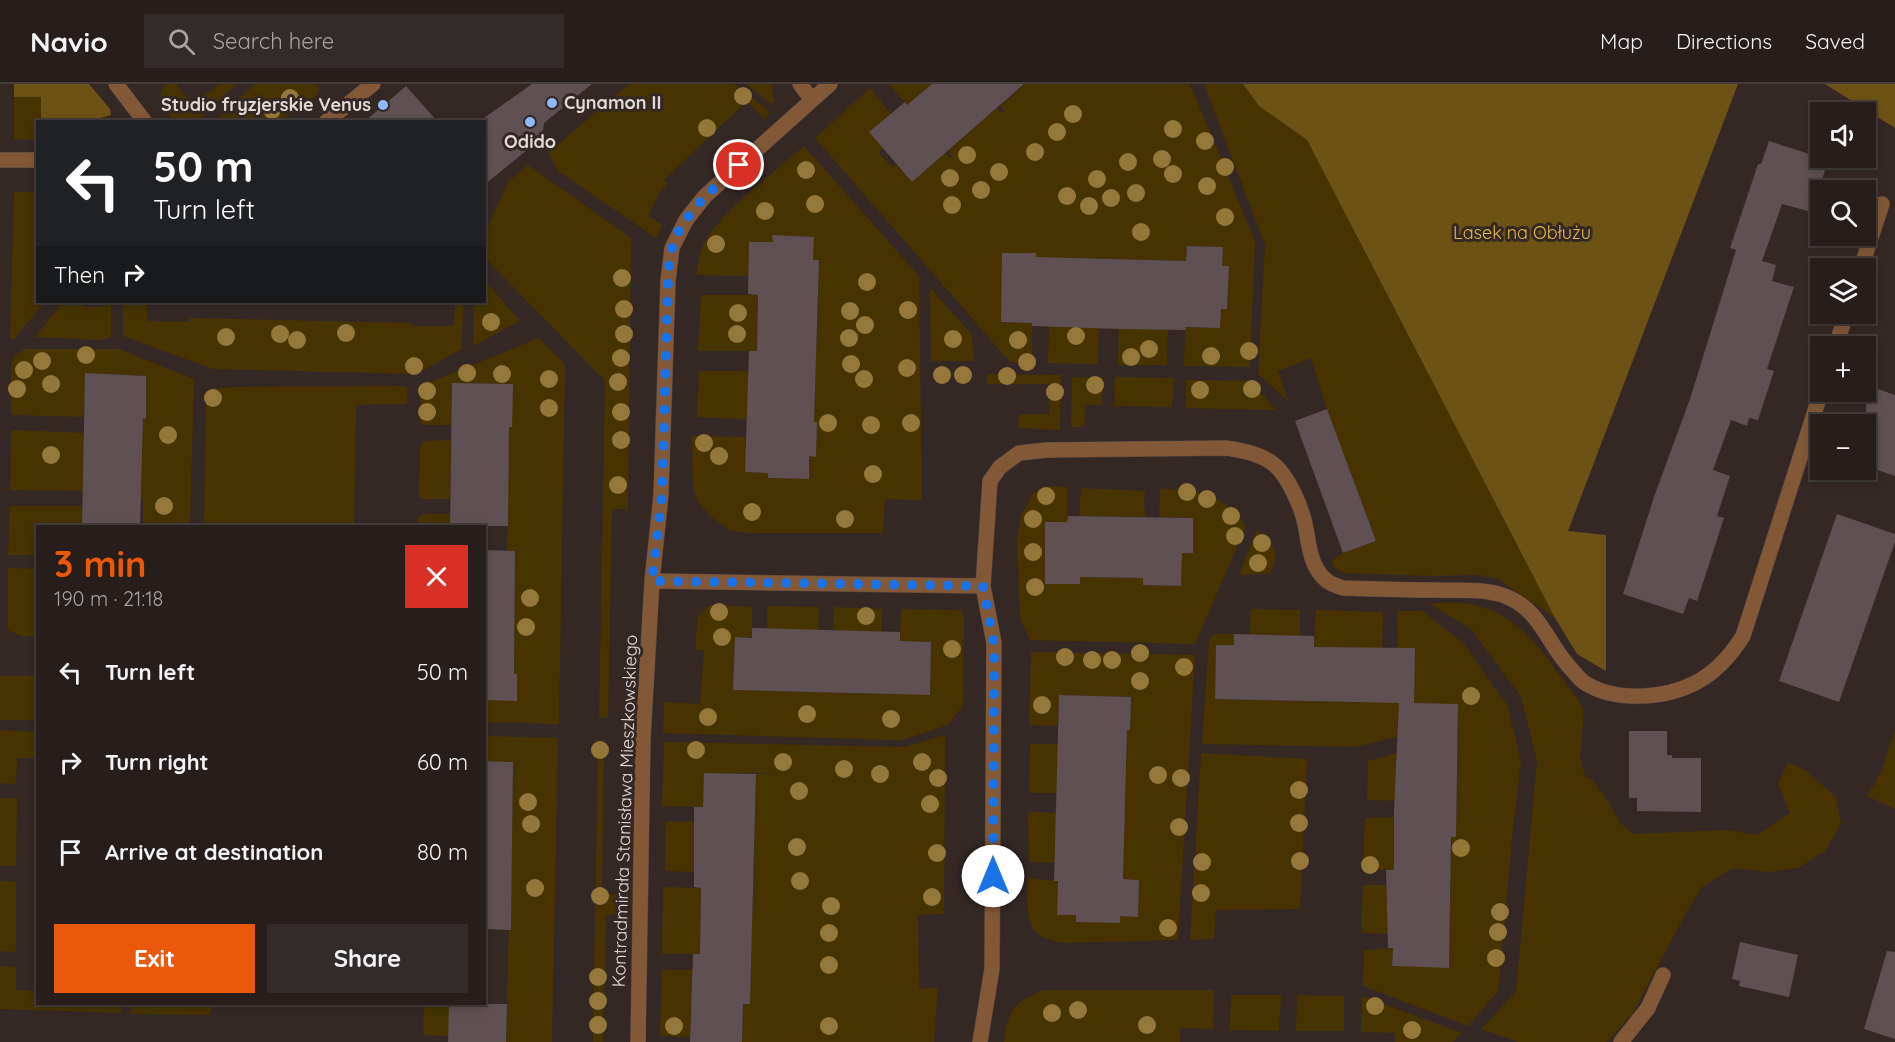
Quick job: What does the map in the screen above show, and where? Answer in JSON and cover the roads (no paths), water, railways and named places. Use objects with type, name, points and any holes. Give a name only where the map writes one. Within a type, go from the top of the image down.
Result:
[{"type":"street","points":[[116,84],[143,120]]},
{"type":"street","points":[[328,120],[373,84]]},
{"type":"street","points":[[800,84],[812,100]]},
{"type":"street","name":"Kontradmirała Stanisława Mieszkowskiego","points":[[638,1042],[643,738],[652,581],[662,495],[668,280],[672,248],[686,220],[705,196],[830,84]]},
{"type":"street","points":[[0,160],[36,160]]},
{"type":"street","points":[[1864,258],[1881,204]]},
{"type":"street","points":[[980,1042],[992,969],[994,644],[983,586],[990,481],[1000,467],[1019,453],[1047,450],[1227,448],[1247,451],[1272,463],[1286,479],[1306,525],[1309,550],[1317,570],[1326,580],[1343,588],[1478,591],[1502,595],[1524,605],[1539,622],[1560,657],[1584,682],[1607,693],[1631,696],[1677,690],[1695,683],[1732,653],[1743,636],[1818,402]]},
{"type":"street","points":[[652,581],[983,586]]},
{"type":"street","points":[[1621,1042],[1648,1008],[1663,975]]},
{"type":"place","name":"Cynamon II","points":[[552,103]]},
{"type":"place","name":"Studio fryzjerskie Venus","points":[[383,105]]},
{"type":"place","name":"Odido","points":[[530,122]]},
{"type":"park label","name":"Lasek na Obłużu","points":[[1522,233]]}]
